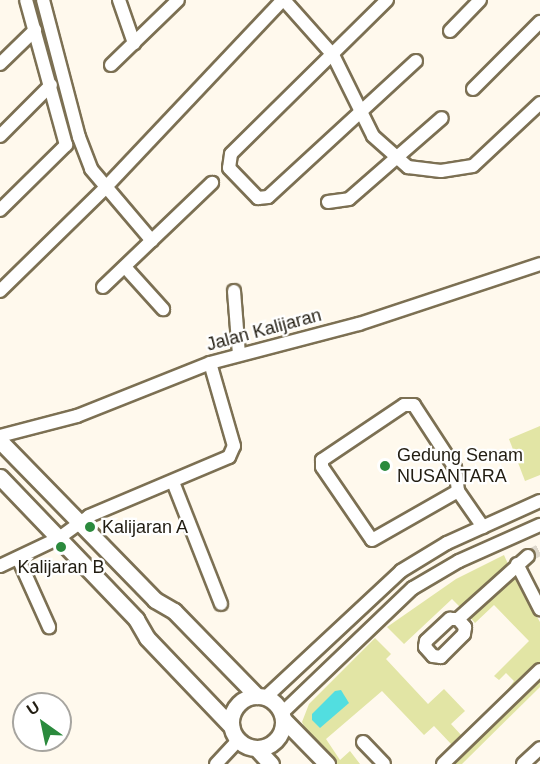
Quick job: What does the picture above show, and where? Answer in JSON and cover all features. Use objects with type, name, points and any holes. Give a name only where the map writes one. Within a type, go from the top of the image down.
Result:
[{"type":"main road","points":[[0,438],[155,600],[174,610],[283,716],[327,764]]},
{"type":"main road","points":[[0,477],[136,619],[147,638],[231,726],[238,740],[256,748],[271,764]]},
{"type":"main road","points":[[136,619],[155,600]]},
{"type":"main road","points":[[231,726],[237,705],[261,697]]},
{"type":"main road","points":[[256,748],[276,740],[283,716]]},
{"type":"street","points":[[0,210],[66,145],[26,0]]},
{"type":"street","points":[[43,0],[78,137],[104,189],[152,241]]},
{"type":"street","points":[[119,0],[134,43]]},
{"type":"street","points":[[111,65],[178,0]]},
{"type":"street","points":[[0,291],[104,189],[284,0],[333,55],[373,136],[397,161],[414,170],[473,166],[540,103]]},
{"type":"street","points":[[387,0],[231,154],[229,168],[255,195],[265,199],[416,61]]},
{"type":"street","points":[[450,31],[480,0]]},
{"type":"street","points":[[473,88],[540,22]]},
{"type":"street","points":[[0,64],[35,30]]},
{"type":"street","points":[[0,136],[51,86]]},
{"type":"street","points":[[328,202],[346,201],[397,161],[442,118]]},
{"type":"street","points":[[103,287],[212,183]]},
{"type":"street","name":"Jalan Kalijaran","points":[[0,438],[77,416],[210,363],[369,321],[540,264]]},
{"type":"street","points":[[125,267],[163,309]]},
{"type":"street","points":[[234,291],[239,354]]},
{"type":"street","points":[[0,566],[59,538],[102,510],[224,461],[234,450],[210,363]]},
{"type":"street","points":[[458,490],[372,540],[322,467],[322,460],[404,405],[414,405],[455,468],[458,490],[483,527]]},
{"type":"street","points":[[173,482],[221,604]]},
{"type":"street","points":[[261,697],[401,571],[483,527],[540,501]]},
{"type":"street","points":[[283,716],[413,588],[459,561],[540,525]]},
{"type":"street","points":[[458,619],[528,556]]},
{"type":"street","points":[[18,558],[49,627]]},
{"type":"street","points":[[517,564],[540,609]]},
{"type":"street","points":[[443,764],[540,670]]},
{"type":"street","points":[[216,764],[238,740]]},
{"type":"street","points":[[363,742],[384,764]]},
{"type":"street","points":[[523,764],[540,748]]},
{"type":"green space","points":[[540,426],[540,475],[525,481],[509,439]]},
{"type":"green space","points":[[504,555],[508,564],[462,609],[452,599],[404,644],[387,627],[456,579]]},
{"type":"green space","points":[[512,573],[540,622],[540,662],[505,693],[514,681],[506,673],[499,680],[494,676],[529,641],[494,605],[475,623],[468,615]]},
{"type":"green space","points":[[375,638],[391,654],[386,659],[428,704],[444,689],[465,711],[451,724],[462,736],[452,745],[434,726],[424,735],[382,691],[326,739],[340,760],[350,751],[360,764],[337,764],[307,732],[302,722],[309,704]]},
{"type":"green space","points":[[540,676],[540,687],[462,764],[447,764]]},
{"type":"water","points":[[341,690],[349,703],[320,728],[312,720],[312,714],[335,691]]},
{"type":"tunnel","points":[[528,556],[540,550]]},
{"type":"place","name":"Gedung Senam NUSANTARA","points":[[385,466]]},
{"type":"place","name":"Kalijaran A","points":[[90,527]]},
{"type":"place","name":"Kalijaran B","points":[[61,547]]}]
